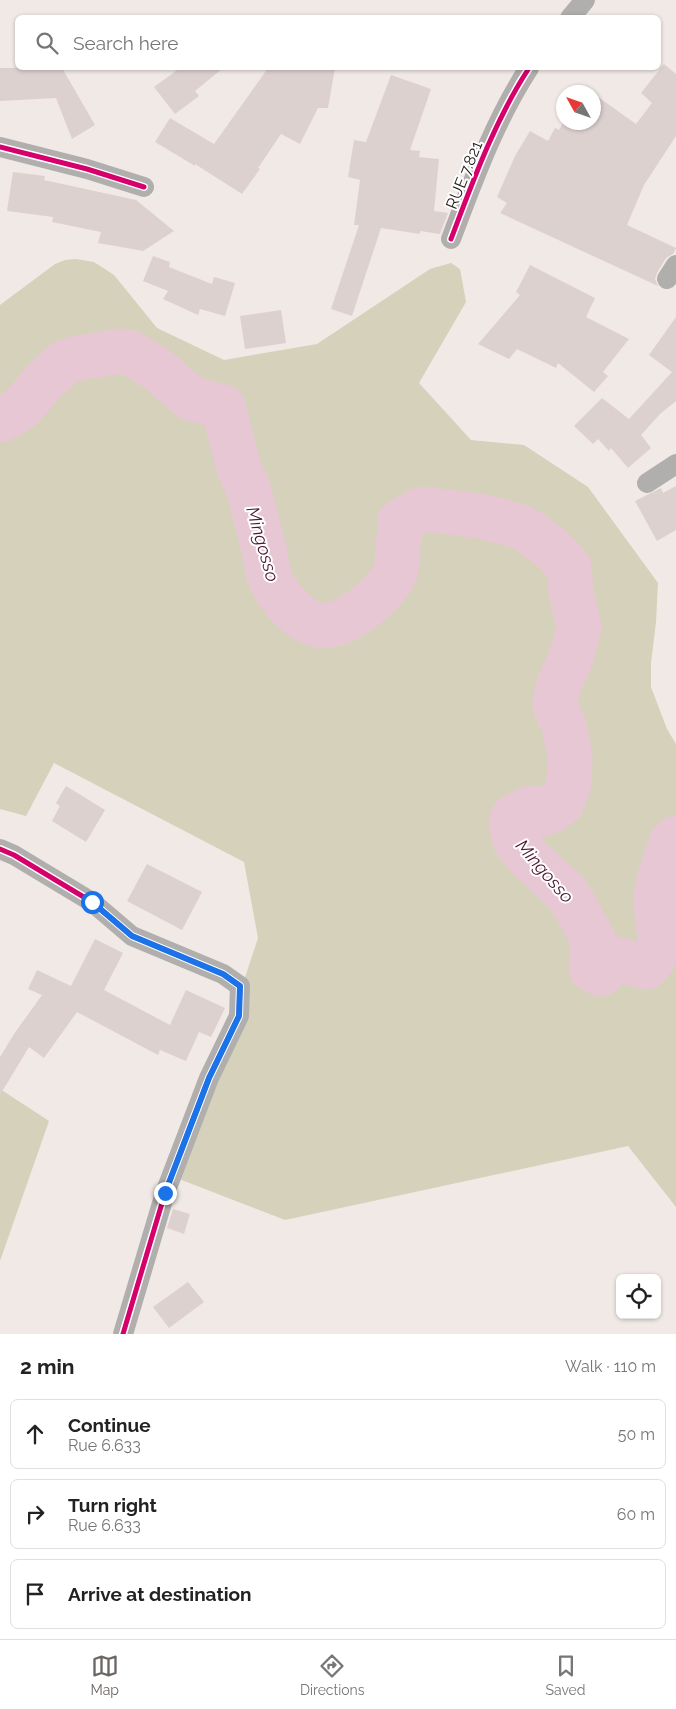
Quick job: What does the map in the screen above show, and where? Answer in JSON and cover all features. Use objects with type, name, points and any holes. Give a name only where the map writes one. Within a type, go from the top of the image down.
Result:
[{"type":"street","points":[[572,15],[585,0]]},
{"type":"street","name":"RUE 7.821","points":[[451,239],[480,165],[516,86],[528,70]]},
{"type":"street","points":[[0,147],[87,169],[144,186]]},
{"type":"street","points":[[647,483],[676,464]]},
{"type":"street","points":[[0,849],[14,855],[92,902],[132,936],[223,974],[240,986],[239,1016],[209,1078],[165,1193],[123,1334]]},
{"type":"shaded area","points":[[76,259],[94,262],[114,275],[157,328],[224,360],[317,344],[430,269],[451,263],[460,269],[466,302],[419,383],[471,440],[524,445],[588,487],[658,583],[651,663],[651,687],[667,729],[676,744],[676,1207],[628,1146],[285,1220],[179,1179],[258,938],[244,862],[54,763],[26,816],[0,809],[0,305],[55,264],[65,260]]},
{"type":"shaded area","points":[[0,1089],[49,1121],[0,1261]]},
{"type":"building","points":[[664,64],[676,74],[676,136],[644,185],[627,225],[676,248],[673,254],[666,258],[657,273],[655,279],[658,286],[500,213],[507,203],[497,197],[515,156],[530,131],[548,141],[555,128],[556,130],[601,130],[601,99],[636,124],[652,103],[641,93]]},
{"type":"building","points":[[0,68],[15,68],[15,70],[63,70],[95,125],[72,139],[56,98],[0,101]]},
{"type":"building","points":[[177,70],[221,70],[195,91],[199,96],[175,114],[154,87]]},
{"type":"building","points":[[267,70],[335,70],[328,108],[318,108],[300,144],[281,134],[242,194],[195,164],[195,166],[155,142],[170,118],[214,144]]},
{"type":"building","points":[[391,75],[431,89],[410,150],[420,151],[419,157],[439,159],[434,211],[448,213],[440,234],[420,231],[420,234],[381,228],[352,316],[331,309],[359,225],[354,225],[360,180],[348,177],[354,140],[366,142]]},
{"type":"building","points":[[13,172],[45,176],[44,180],[136,200],[174,231],[143,251],[98,243],[101,232],[52,222],[53,217],[7,211]]},
{"type":"building","points":[[153,256],[170,262],[169,267],[212,284],[214,277],[235,283],[225,316],[200,309],[198,315],[163,299],[168,291],[143,281]]},
{"type":"building","points":[[530,265],[595,298],[586,317],[629,339],[603,372],[608,376],[594,392],[558,363],[556,368],[517,349],[509,359],[478,344],[520,295],[516,292]]},
{"type":"building","points":[[281,310],[286,343],[245,349],[240,316]]},
{"type":"building","points":[[676,317],[676,401],[660,414],[641,435],[651,448],[628,468],[611,448],[609,451],[598,439],[593,444],[574,426],[602,398],[629,419],[672,372],[649,355]]},
{"type":"building","points":[[676,486],[676,530],[657,541],[635,501],[661,488],[663,493]]},
{"type":"building","points":[[66,786],[105,810],[86,842],[52,821],[60,806],[56,803]]},
{"type":"building","points":[[147,864],[202,892],[182,930],[127,901]]},
{"type":"building","points":[[95,939],[123,953],[104,990],[170,1025],[186,990],[225,1008],[211,1037],[199,1032],[186,1061],[160,1050],[158,1055],[77,1012],[44,1058],[29,1047],[0,1095],[0,1057],[42,995],[28,989],[37,970],[71,986]]},
{"type":"building","points":[[173,1209],[190,1214],[184,1234],[167,1228]]},
{"type":"building","points":[[188,1282],[204,1302],[169,1328],[153,1307]]},
{"type":"waterway","name":"Mingosso","points":[[0,420],[24,405],[44,381],[65,362],[121,351],[130,353],[156,368],[190,398],[223,407],[239,468],[249,491],[272,583],[279,595],[297,614],[314,624],[323,626],[332,625],[351,617],[373,600],[388,584],[394,576],[396,568],[400,521],[422,509],[480,516],[519,526],[530,532],[555,551],[569,567],[571,591],[579,627],[572,655],[558,687],[555,702],[564,725],[570,757],[569,784],[562,803],[551,811],[543,814],[534,808],[530,808],[514,816],[511,822],[515,841],[530,859],[566,892],[593,939],[591,969],[601,974],[612,958],[646,967],[653,959],[660,936],[656,901],[658,886],[671,843],[676,838]]},
{"type":"cycle path","points":[[451,239],[476,173],[495,130],[528,70]]},
{"type":"cycle path","points":[[0,147],[87,169],[144,187]]},
{"type":"cycle path","points":[[0,849],[14,855],[92,902],[132,936],[223,974],[240,986],[239,1016],[209,1078],[165,1193],[123,1334]]},
{"type":"route","points":[[92,902],[132,936],[223,974],[240,986],[239,1016],[209,1078],[165,1193]]}]
